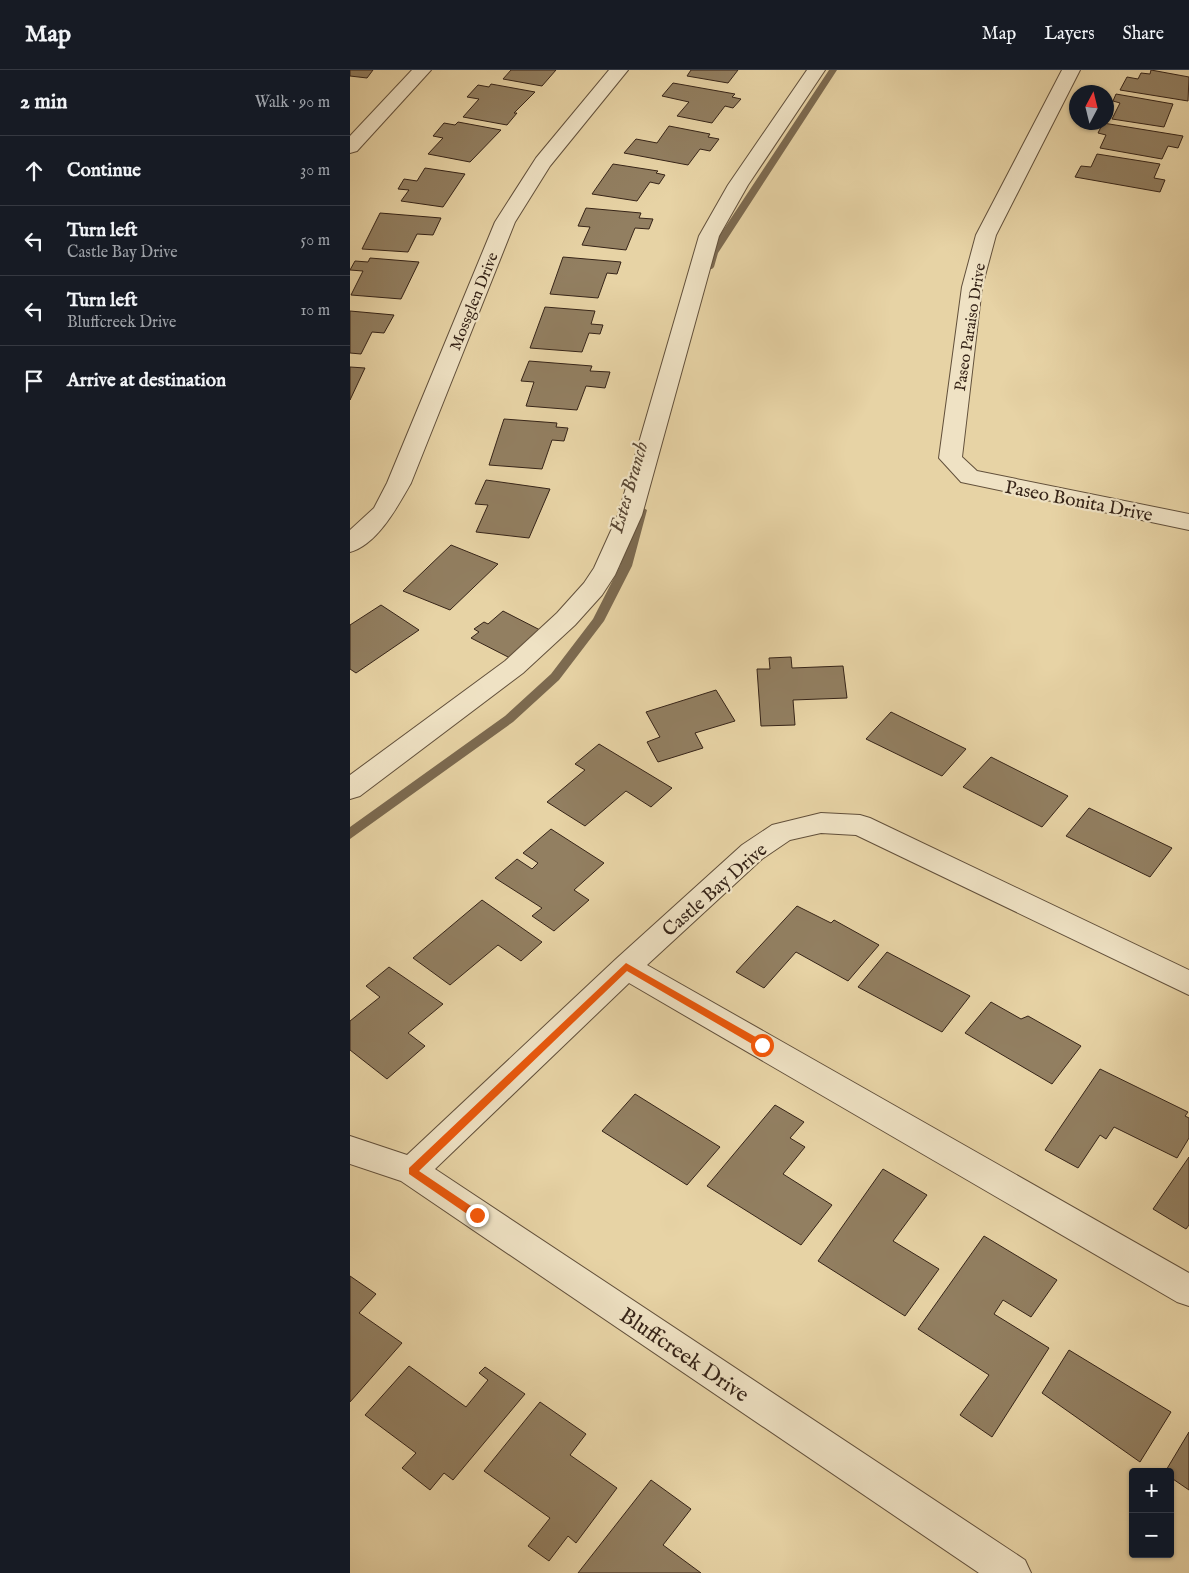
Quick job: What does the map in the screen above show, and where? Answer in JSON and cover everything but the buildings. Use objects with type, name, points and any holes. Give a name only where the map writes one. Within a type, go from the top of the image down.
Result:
[{"type":"street","points":[[350,147],[422,70]]},
{"type":"street","name":"Mossglen Drive","points":[[350,544],[383,512],[399,482],[505,222],[521,192],[548,153],[619,70]]},
{"type":"street","points":[[350,789],[514,667],[566,619],[601,575],[630,515],[709,236],[738,185],[816,70]]},
{"type":"street","name":"Paseo Paraiso Drive","points":[[969,477],[950,458],[972,287],[986,235],[1071,70]]},
{"type":"street","name":"Paseo Bonita Drive","points":[[969,477],[1189,522]]},
{"type":"street","name":"Castle Bay Drive","points":[[412,1171],[626,967],[752,852],[782,832],[821,823],[860,825],[1189,983]]},
{"type":"street","points":[[626,967],[1189,1291]]},
{"type":"street","name":"Bluffcreek Drive","points":[[350,1150],[412,1171],[1012,1573]]},
{"type":"waterway","name":"Estes Branch","points":[[709,267],[713,253],[833,70]]},
{"type":"waterway","name":"Estes Branch","points":[[350,834],[509,719],[555,677],[598,621],[626,566],[642,510]]},
{"type":"route","points":[[477,1215],[412,1171],[626,967],[762,1045]]}]
